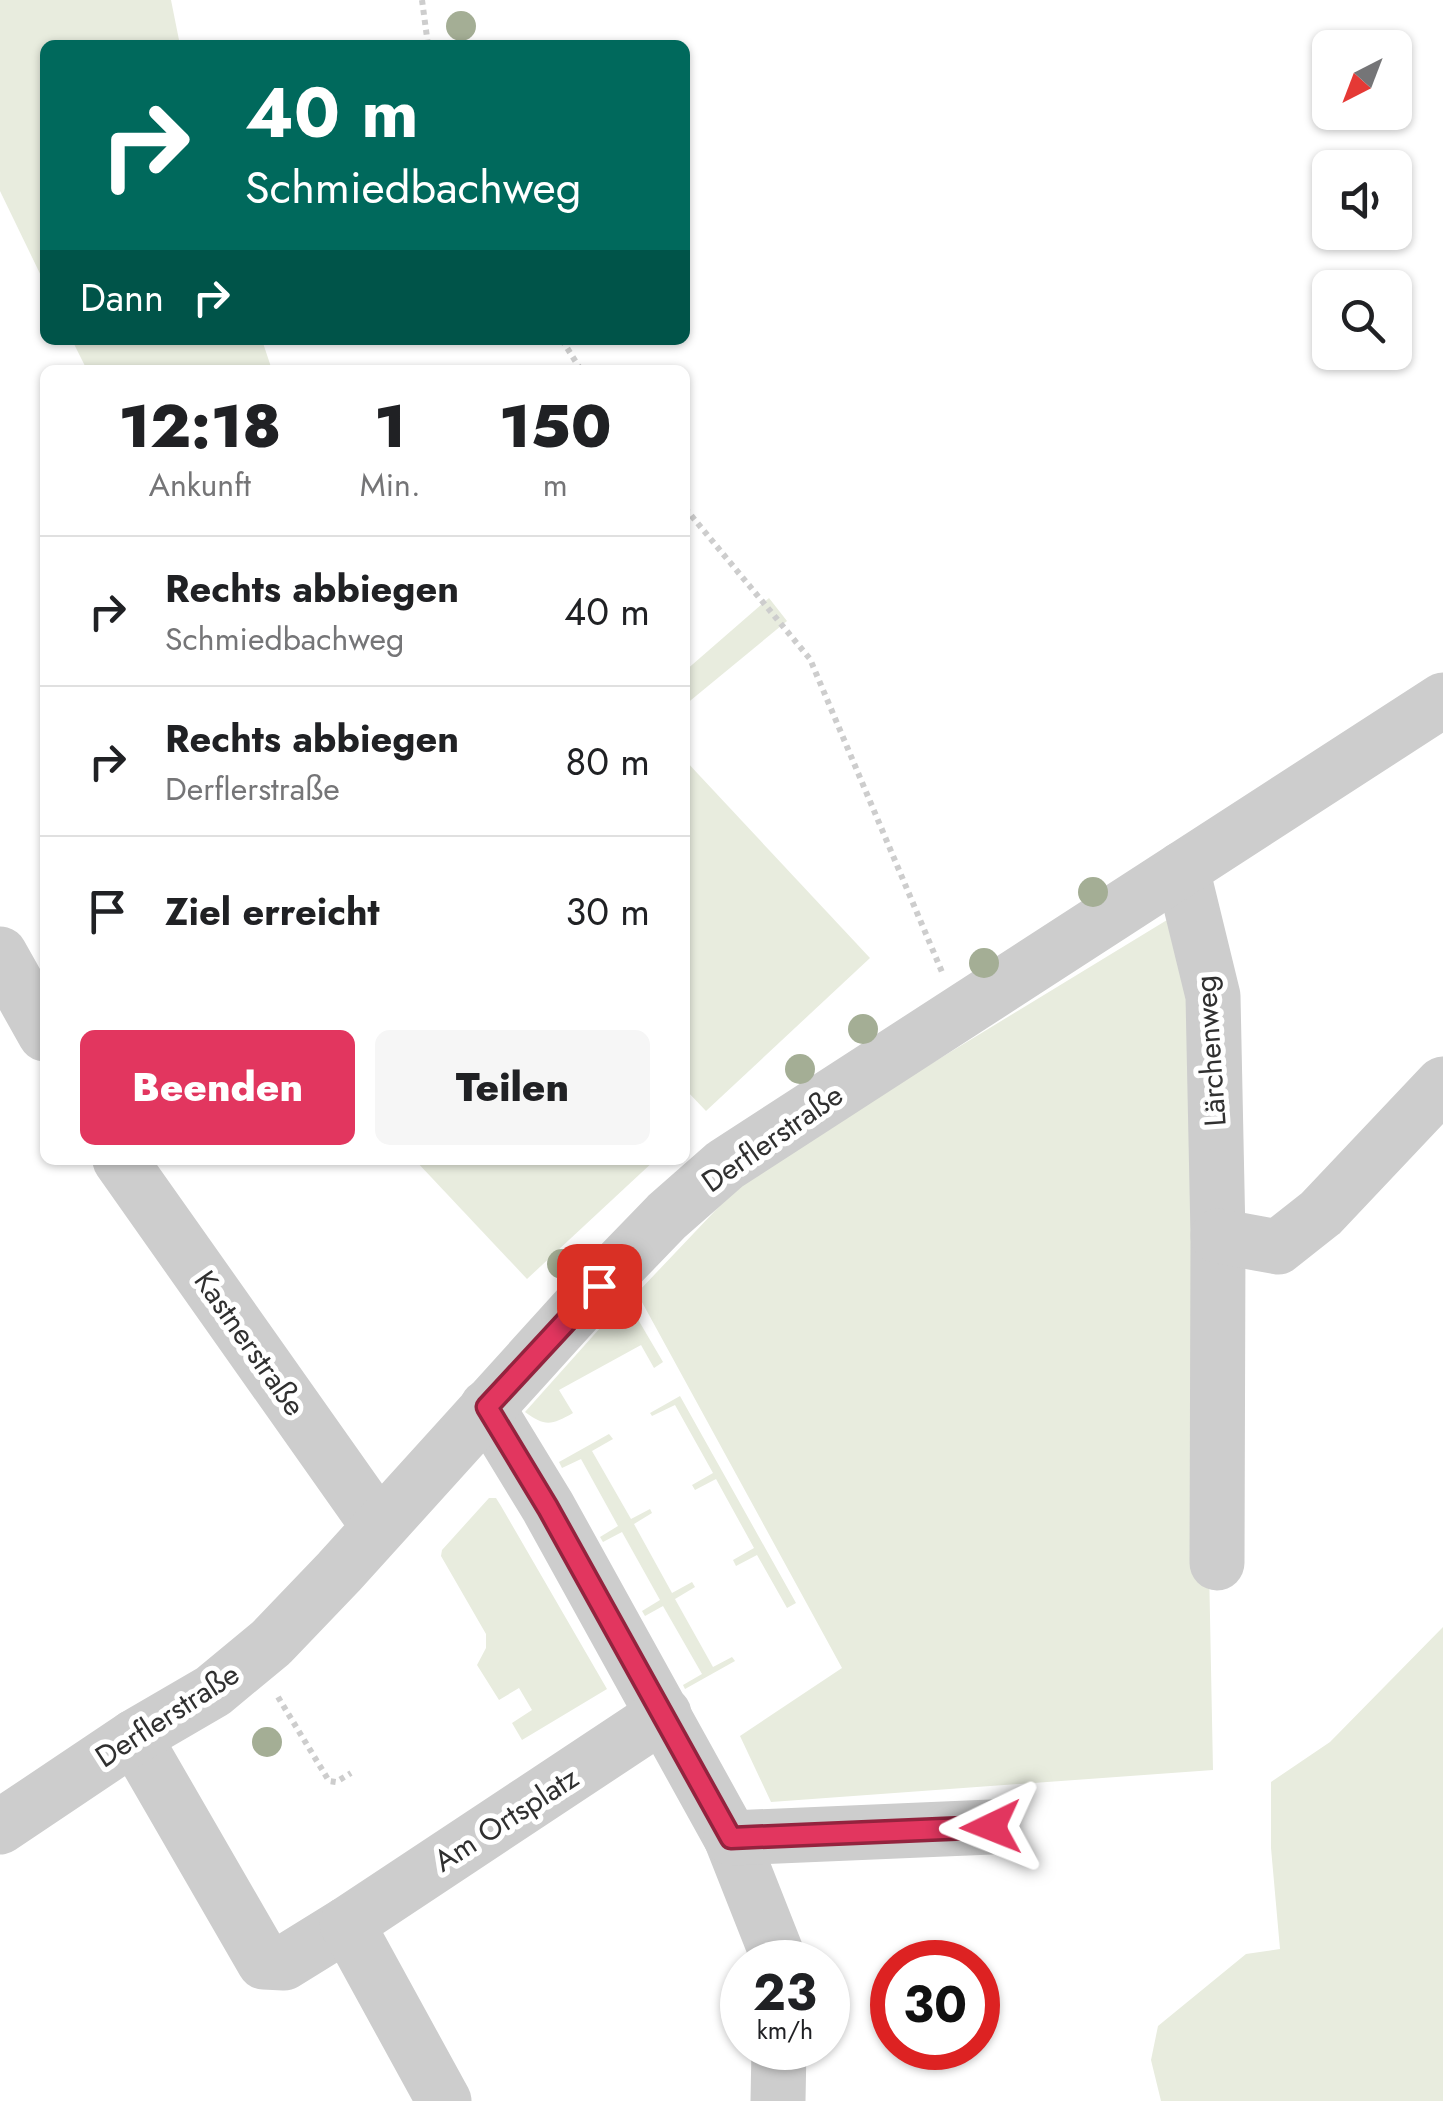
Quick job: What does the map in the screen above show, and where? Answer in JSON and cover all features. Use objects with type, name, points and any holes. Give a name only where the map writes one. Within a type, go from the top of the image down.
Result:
[{"type":"street","name":"Derflerstraße","points":[[0,1826],[134,1737],[213,1691],[261,1651],[578,1308],[697,1188],[759,1141],[1443,700]]},
{"type":"street","name":"Lärchenweg","points":[[1182,869],[1213,996],[1218,1236],[1217,1562]]},
{"type":"street","points":[[0,954],[40,1025]]},
{"type":"street","points":[[1218,1236],[1278,1248],[1321,1213],[1443,1084]]},
{"type":"street","name":"Kastnerstraße","points":[[124,1165],[379,1527]]},
{"type":"street","points":[[487,1407],[548,1508],[731,1838],[771,1940]]},
{"type":"street","name":"Am Ortsplatz","points":[[134,1737],[264,1962],[284,1964],[664,1714]]},
{"type":"street","points":[[731,1838],[991,1827]]},
{"type":"street","points":[[347,1924],[444,2101]]},
{"type":"street","points":[[778,2101],[779,2070]]},
{"type":"path","points":[[422,0],[427,40]]},
{"type":"path","points":[[690,514],[810,659],[960,1014]]},
{"type":"path","points":[[279,1698],[329,1781],[336,1782],[350,1773]]},
{"type":"shaded area","points":[[0,0],[171,0],[179,40],[40,40],[40,274],[0,191]]},
{"type":"shaded area","points":[[74,345],[264,345],[270,365],[84,365]]},
{"type":"shaded area","points":[[769,598],[787,621],[690,701],[690,667]]},
{"type":"shaded area","points":[[690,765],[870,958],[706,1111],[690,1094]]},
{"type":"shaded area","points":[[1167,920],[1198,1004],[1213,1770],[771,1802],[740,1736],[842,1668],[637,1293],[750,1174]]},
{"type":"shaded area","points":[[420,1165],[650,1165],[527,1279]]},
{"type":"shaded area","points":[[626,1299],[663,1362],[654,1368],[641,1345],[559,1390],[573,1413],[549,1423],[525,1412]]},
{"type":"shaded area","points":[[680,1396],[796,1603],[787,1608],[757,1555],[736,1566],[733,1560],[754,1548],[716,1479],[695,1490],[692,1485],[713,1473],[675,1405],[652,1416],[650,1413]]},
{"type":"shaded area","points":[[609,1434],[613,1439],[592,1451],[631,1519],[650,1509],[652,1513],[634,1524],[672,1593],[692,1582],[695,1587],[675,1599],[713,1667],[732,1657],[735,1661],[685,1689],[683,1685],[702,1674],[663,1606],[645,1616],[642,1611],[660,1600],[622,1532],[603,1542],[600,1537],[618,1526],[581,1459],[562,1468],[559,1462]]},
{"type":"shaded area","points":[[489,1498],[496,1498],[501,1506],[607,1689],[522,1740],[512,1723],[532,1710],[519,1688],[499,1700],[477,1665],[486,1648],[486,1634],[441,1556],[442,1550]]},
{"type":"shaded area","points":[[1443,1627],[1443,2101],[1161,2101],[1151,2060],[1158,2026],[1246,1954],[1280,1949],[1271,1848],[1271,1782],[1330,1742]]},
{"type":"route","points":[[599,1286],[487,1407],[522,1462],[731,1838],[991,1827]]}]
